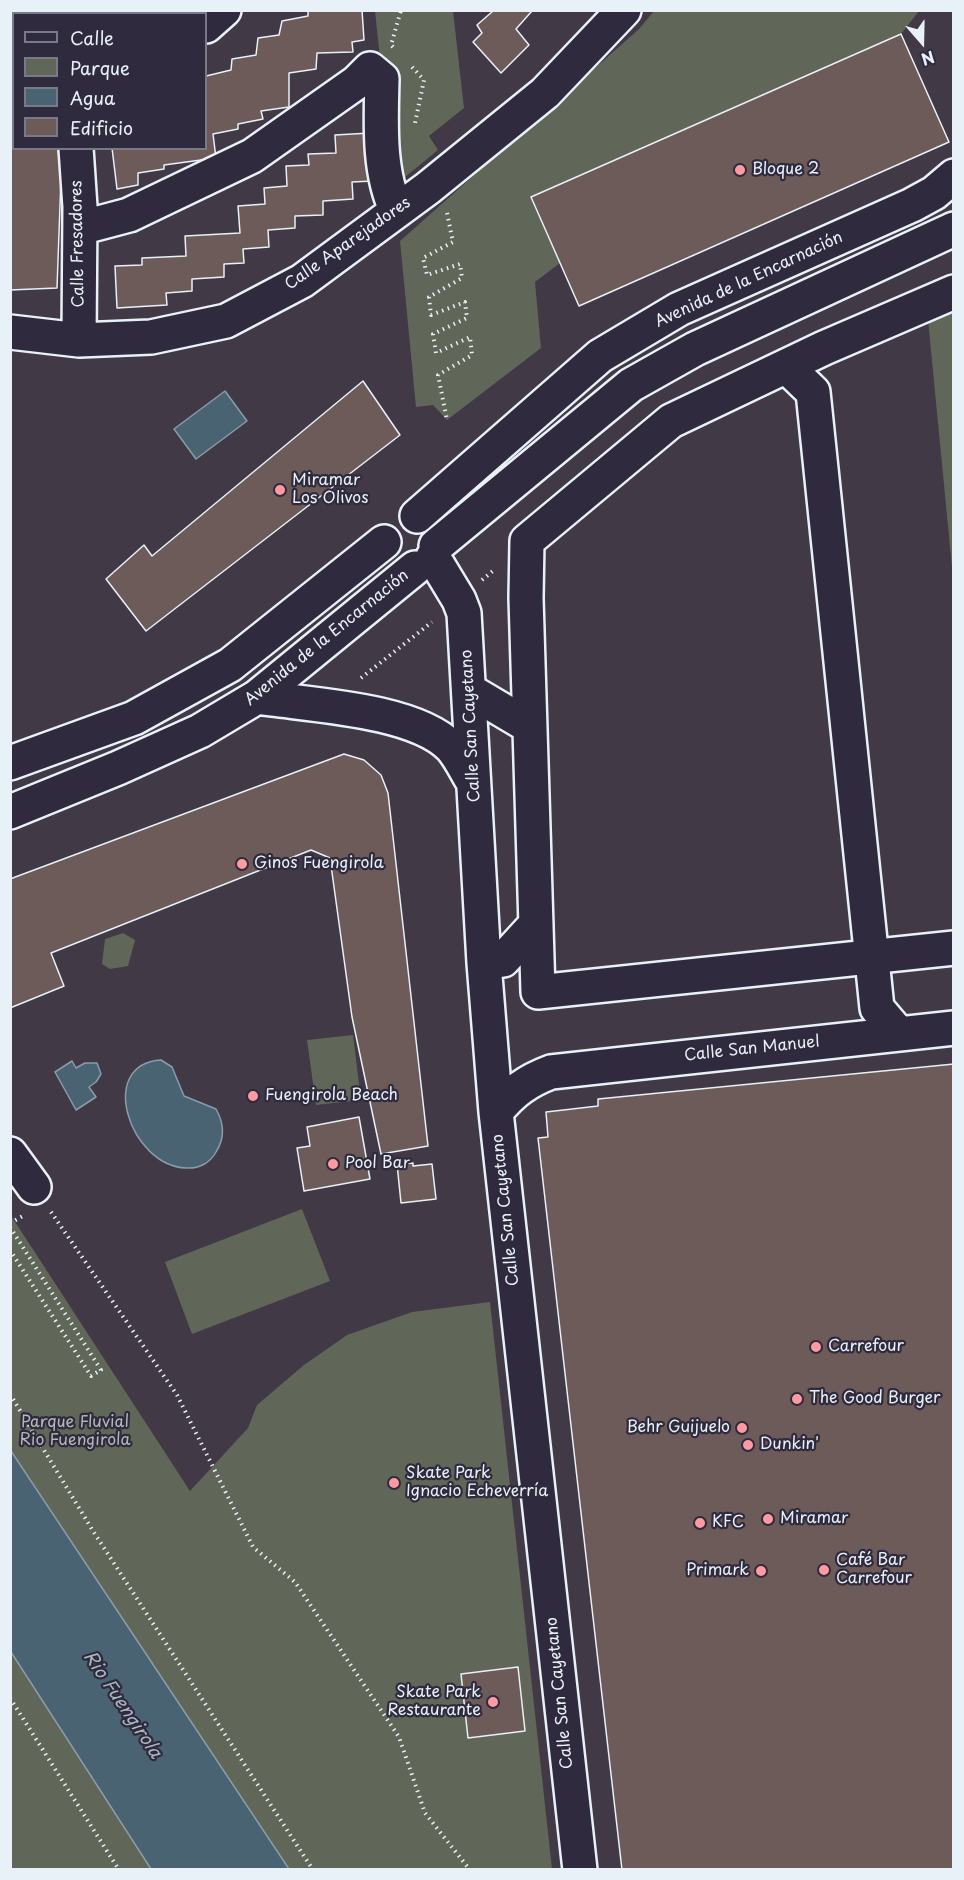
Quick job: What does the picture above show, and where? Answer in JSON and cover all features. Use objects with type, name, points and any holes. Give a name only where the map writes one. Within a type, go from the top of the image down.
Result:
[{"type":"street","points":[[207,25],[225,10]]},
{"type":"street","name":"Calle Aparejadores","points":[[10,332],[78,340],[151,336],[226,321],[302,281],[428,188],[544,93],[624,10]]},
{"type":"street","points":[[80,228],[129,215],[252,156],[357,82],[370,69],[382,79],[381,113],[388,193],[397,211]]},
{"type":"street","name":"Calle Fresadores","points":[[76,150],[80,228],[78,340]]},
{"type":"street","name":"Avenida de la Encarnación","points":[[428,557],[395,562],[389,557],[384,542],[388,527],[393,521],[409,515],[417,516],[600,356],[680,309],[912,205],[934,193],[954,176]]},
{"type":"street","points":[[954,183],[954,205]]},
{"type":"street","name":"Avenida de la Encarnación","points":[[10,812],[159,750],[200,730],[257,697],[428,557],[631,385],[695,348],[954,229]]},
{"type":"street","points":[[954,292],[786,366],[671,421],[527,541],[529,726],[538,992],[954,948]]},
{"type":"street","points":[[786,366],[813,392],[871,956],[878,1008],[899,1034]]},
{"type":"street","points":[[417,516],[430,524],[436,538],[428,557]]},
{"type":"street","name":"Avenida de la Encarnación","points":[[10,763],[135,718],[230,665],[384,542]]},
{"type":"street","name":"Calle San Cayetano","points":[[428,557],[459,600],[464,613],[484,963],[496,1112],[580,1869]]},
{"type":"street","points":[[470,691],[529,726]]},
{"type":"street","points":[[257,697],[395,718],[419,726],[451,747],[473,783]]},
{"type":"street","points":[[484,963],[503,960],[536,924]]},
{"type":"street","name":"Calle San Manuel","points":[[496,1112],[511,1093],[529,1081],[551,1072],[954,1028]]},
{"type":"street","name":"Calle San Manuel","points":[[490,1039],[503,1053],[524,1066],[551,1072]]},
{"type":"street","points":[[10,1154],[29,1201]]},
{"type":"path","points":[[428,188],[446,210],[453,242],[423,258],[427,275],[460,264],[462,278],[429,297],[431,315],[465,302],[467,318],[432,334],[436,353],[470,337],[472,355],[438,375],[447,420]]},
{"type":"path","points":[[10,1250],[90,1376],[101,1370],[10,1225],[29,1201],[177,1395],[253,1547],[295,1582],[399,1737],[425,1813],[470,1869]]},
{"type":"path","points":[[10,1394],[93,1531],[313,1869]]},
{"type":"path","points":[[10,1698],[119,1869]]},
{"type":"green space","points":[[375,11],[453,11],[464,108],[429,136],[438,150],[399,182],[390,154]]},
{"type":"green space","points":[[654,11],[919,11],[901,34],[531,197],[560,263],[535,282],[541,348],[447,420],[433,405],[416,407],[400,241],[639,29]]},
{"type":"green space","points":[[953,299],[953,578],[927,309]]},
{"type":"green space","points":[[123,933],[135,940],[128,966],[110,969],[102,964],[105,939]]},
{"type":"green space","points":[[353,1035],[361,1100],[316,1105],[307,1040]]},
{"type":"green space","points":[[302,1209],[330,1281],[192,1334],[165,1262]]},
{"type":"green space","name":"Parque Fluvial Rio Fuengirola","points":[[10,1214],[190,1491],[248,1428],[257,1405],[304,1365],[347,1335],[412,1312],[490,1302],[552,1869],[289,1869],[11,1451]]},
{"type":"green space","points":[[11,1652],[151,1869],[11,1869]]},
{"type":"water","points":[[225,391],[247,421],[196,459],[174,429]]},
{"type":"water","points":[[161,1060],[172,1067],[184,1096],[216,1109],[221,1120],[222,1136],[219,1147],[211,1159],[200,1166],[186,1168],[166,1163],[149,1151],[136,1134],[128,1115],[126,1095],[130,1078],[141,1066]]},
{"type":"water","points":[[72,1061],[76,1068],[85,1063],[97,1063],[101,1074],[89,1087],[96,1097],[76,1110],[55,1072]]},
{"type":"water","name":"Rio Fuengirola","points":[[10,1451],[289,1869],[151,1869],[11,1652]]},
{"type":"building","points":[[10,10],[46,10],[46,12],[12,12],[12,150],[58,150],[61,178],[57,288],[10,290]]},
{"type":"building","points":[[308,10],[362,10],[364,40],[352,42],[353,52],[317,53],[316,69],[289,73],[289,107],[261,111],[263,119],[238,124],[238,129],[213,134],[216,158],[164,165],[164,169],[138,173],[138,185],[117,189],[112,150],[207,150],[207,76],[231,70],[232,59],[256,55],[258,38],[279,35],[282,21],[308,16]]},
{"type":"building","points":[[493,11],[532,11],[516,29],[529,45],[501,73],[473,42],[482,33],[477,25]]},
{"type":"building","name":"Bloque 2","points":[[901,34],[949,142],[579,306],[531,197]]},
{"type":"building","points":[[370,133],[373,181],[352,182],[353,199],[323,201],[323,215],[295,216],[295,228],[268,230],[269,247],[243,249],[244,263],[224,264],[224,277],[192,279],[192,291],[166,293],[167,305],[117,308],[115,266],[142,265],[142,258],[186,256],[185,236],[240,233],[238,206],[265,204],[264,188],[287,186],[286,166],[309,165],[308,154],[336,153],[335,135]]},
{"type":"building","name":"Miramar Los Olivos","points":[[363,381],[400,435],[146,631],[106,579],[144,545],[152,556]]},
{"type":"building","points":[[344,754],[364,760],[381,775],[388,793],[428,1146],[381,1154],[352,1017],[330,858],[311,850],[51,953],[64,986],[10,1008],[10,879]]},
{"type":"building","name":"Miramar","points":[[954,1064],[954,1870],[622,1870],[538,1138],[548,1137],[546,1112],[598,1106],[598,1099]]},
{"type":"building","name":"Pool Bar","points":[[359,1117],[370,1179],[304,1191],[297,1148],[310,1146],[307,1127]]},
{"type":"building","points":[[413,1163],[413,1166],[432,1164],[436,1199],[401,1203],[397,1164]]},
{"type":"building","name":"Skate Park Restaurante","points":[[518,1667],[525,1731],[468,1738],[461,1674]]},
{"type":"place","name":"Bloque 2","points":[[740,170]]},
{"type":"place","name":"Miramar Los Olivos","points":[[280,490]]},
{"type":"place","name":"Ginos Fuengirola","points":[[242,864]]},
{"type":"place","name":"Fuengirola Beach","points":[[253,1096]]},
{"type":"place","name":"Pool Bar","points":[[333,1164]]},
{"type":"place","name":"Carrefour","points":[[816,1347]]},
{"type":"place","name":"The Good Burger","points":[[797,1399]]},
{"type":"place","name":"Behr Guijuelo","points":[[742,1428]]},
{"type":"place","name":"Dunkin'","points":[[748,1445]]},
{"type":"place","name":"Skate Park Ignacio Echeverría","points":[[394,1483]]},
{"type":"place","name":"Miramar","points":[[768,1519]]},
{"type":"place","name":"KFC","points":[[700,1523]]},
{"type":"place","name":"Café Bar Carrefour","points":[[824,1570]]},
{"type":"place","name":"Primark","points":[[761,1571]]},
{"type":"place","name":"Skate Park Restaurante","points":[[493,1702]]}]
